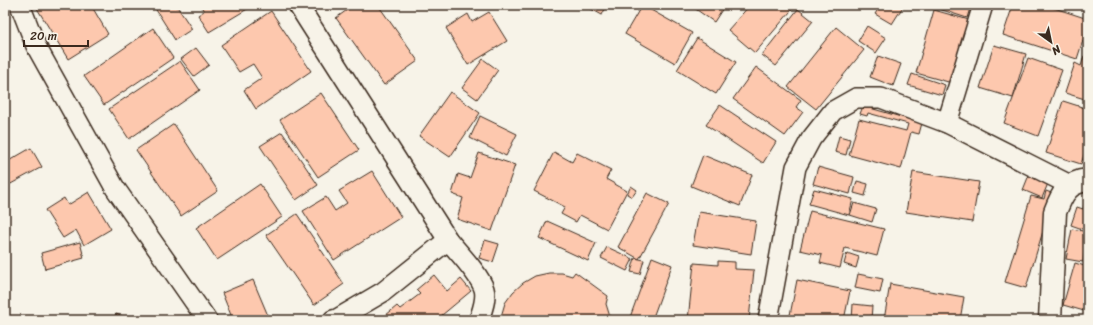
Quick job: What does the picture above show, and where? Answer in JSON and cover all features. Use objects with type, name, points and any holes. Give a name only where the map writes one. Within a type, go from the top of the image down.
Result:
[{"type":"street","points":[[20,5],[36,46],[115,188],[207,320]]},
{"type":"street","points":[[298,5],[448,240],[477,276],[484,289],[485,303],[479,320]]},
{"type":"street","points":[[946,123],[983,5]]},
{"type":"street","points":[[768,320],[796,167],[811,139],[833,111],[856,98],[881,98],[946,123],[1079,183],[1060,197],[1055,212],[1050,320]]},
{"type":"street","points":[[333,320],[382,292],[448,240]]},
{"type":"building","points":[[35,5],[91,5],[108,34],[68,59]]},
{"type":"building","points":[[153,5],[176,5],[192,29],[175,40]]},
{"type":"building","points":[[200,5],[254,5],[209,32],[198,15],[204,11]]},
{"type":"building","points":[[354,5],[378,5],[418,61],[384,85],[336,18]]},
{"type":"building","points":[[584,5],[607,5],[602,15]]},
{"type":"building","points":[[642,5],[692,33],[675,63],[625,34]]},
{"type":"building","points":[[690,5],[725,5],[714,22]]},
{"type":"building","points":[[750,5],[796,5],[755,53],[728,30]]},
{"type":"building","points":[[881,5],[904,5],[892,24],[875,14]]},
{"type":"building","points":[[933,5],[971,5],[967,18],[933,7]]},
{"type":"building","points":[[1013,5],[1045,5],[1088,19],[1088,25],[1077,59],[1003,35]]},
{"type":"building","points":[[798,9],[813,21],[776,66],[762,55]]},
{"type":"building","points":[[934,10],[969,20],[952,83],[916,73]]},
{"type":"building","points":[[271,11],[311,71],[256,109],[244,90],[262,78],[253,64],[239,72],[221,45]]},
{"type":"building","points":[[489,12],[507,41],[468,65],[446,28],[468,14],[472,22]]},
{"type":"building","points":[[867,26],[886,38],[876,53],[858,41]]},
{"type":"building","points":[[836,27],[864,50],[816,109],[788,87]]},
{"type":"building","points":[[153,28],[173,58],[104,105],[84,76]]},
{"type":"building","points":[[697,38],[736,62],[716,94],[677,70]]},
{"type":"building","points":[[994,45],[1026,54],[1013,98],[980,88]]},
{"type":"building","points":[[196,48],[209,65],[194,76],[181,59]]},
{"type":"building","points":[[878,56],[901,64],[893,86],[870,77]]},
{"type":"building","points":[[1084,56],[1088,57],[1088,100],[1065,93],[1075,63],[1081,66]]},
{"type":"building","points":[[1028,58],[1062,70],[1038,136],[1004,123]]},
{"type":"building","points":[[483,59],[498,70],[477,99],[462,88]]},
{"type":"building","points":[[180,61],[200,90],[129,139],[109,109]]},
{"type":"building","points":[[756,67],[801,100],[796,107],[803,112],[785,136],[733,99]]},
{"type":"building","points":[[912,74],[945,85],[942,95],[908,85]]},
{"type":"building","points":[[450,92],[480,113],[450,157],[419,136]]},
{"type":"building","points":[[321,93],[359,150],[318,177],[280,120]]},
{"type":"building","points":[[1063,101],[1088,109],[1088,143],[1081,164],[1046,153]]},
{"type":"building","points":[[720,105],[776,142],[763,163],[706,125]]},
{"type":"building","points":[[863,106],[922,123],[919,134],[911,132],[901,169],[849,155],[859,119],[906,131],[908,124],[868,113],[867,116],[860,114]]},
{"type":"building","points":[[480,116],[517,134],[506,156],[470,138]]},
{"type":"building","points":[[174,124],[218,191],[181,216],[136,150]]},
{"type":"building","points":[[282,132],[318,185],[296,200],[260,146]]},
{"type":"building","points":[[839,136],[850,139],[846,155],[835,152]]},
{"type":"building","points":[[31,148],[42,167],[7,186],[5,182],[5,163]]},
{"type":"building","points":[[554,152],[572,162],[577,153],[611,170],[606,179],[627,191],[607,229],[580,215],[576,222],[561,214],[565,207],[534,191]]},
{"type":"building","points":[[479,153],[515,165],[492,231],[457,219],[463,198],[452,194],[458,174],[470,178]]},
{"type":"building","points":[[703,155],[752,175],[740,206],[691,186]]},
{"type":"building","points":[[818,167],[854,177],[850,194],[813,184]]},
{"type":"building","points":[[372,171],[401,217],[334,260],[303,211],[326,197],[335,211],[347,203],[339,191]]},
{"type":"building","points":[[913,172],[979,182],[972,222],[906,212]]},
{"type":"building","points":[[1029,175],[1049,181],[1042,198],[1023,190]]},
{"type":"building","points":[[857,181],[868,184],[865,196],[854,193]]},
{"type":"building","points":[[260,184],[282,217],[217,260],[196,228]]},
{"type":"building","points":[[631,186],[637,190],[632,197],[627,194]]},
{"type":"building","points":[[814,189],[853,199],[849,215],[809,204]]},
{"type":"building","points":[[1046,191],[1054,194],[1026,288],[1005,282],[1031,196],[1044,199]]},
{"type":"building","points":[[89,192],[111,229],[84,245],[76,230],[63,238],[45,210],[64,198],[68,205]]},
{"type":"building","points":[[647,193],[669,204],[639,259],[618,247]]},
{"type":"building","points":[[1088,195],[1088,231],[1071,225],[1077,207],[1083,209]]},
{"type":"building","points":[[854,203],[876,209],[872,222],[850,215]]},
{"type":"building","points":[[810,211],[884,229],[877,256],[845,248],[840,268],[820,263],[822,255],[800,250]]},
{"type":"building","points":[[699,212],[756,221],[751,254],[693,245]]},
{"type":"building","points":[[297,214],[344,284],[314,305],[266,235]]},
{"type":"building","points":[[547,221],[596,243],[588,261],[539,238]]},
{"type":"building","points":[[1072,229],[1088,232],[1083,262],[1066,259]]},
{"type":"building","points":[[485,240],[499,244],[493,262],[479,258]]},
{"type":"building","points":[[80,242],[84,258],[45,269],[41,253]]},
{"type":"building","points":[[607,247],[633,259],[627,271],[601,258]]},
{"type":"building","points":[[847,253],[859,257],[856,268],[844,264]]},
{"type":"building","points":[[652,257],[672,265],[652,320],[629,320]]},
{"type":"building","points":[[635,258],[644,260],[640,274],[631,272]]},
{"type":"building","points":[[718,261],[735,262],[735,269],[754,270],[749,320],[688,320],[694,263],[718,265]]},
{"type":"building","points":[[1075,263],[1088,267],[1088,298],[1084,311],[1063,305]]},
{"type":"building","points":[[575,272],[608,296],[606,304],[611,320],[500,320],[505,303],[513,292],[523,283],[535,276],[549,273],[562,273],[572,276]]},
{"type":"building","points":[[858,274],[883,279],[880,293],[855,288]]},
{"type":"building","points":[[434,275],[447,291],[461,279],[471,291],[436,320],[380,320],[397,306],[400,309],[420,294],[416,290]]},
{"type":"building","points":[[253,280],[269,318],[265,320],[233,320],[222,293]]},
{"type":"building","points":[[797,280],[850,291],[844,320],[789,320]]},
{"type":"building","points":[[890,284],[964,297],[960,320],[884,320]]},
{"type":"building","points":[[853,304],[872,306],[871,320],[852,320]]},
{"type":"building","points":[[116,314],[133,320],[114,320]]}]
